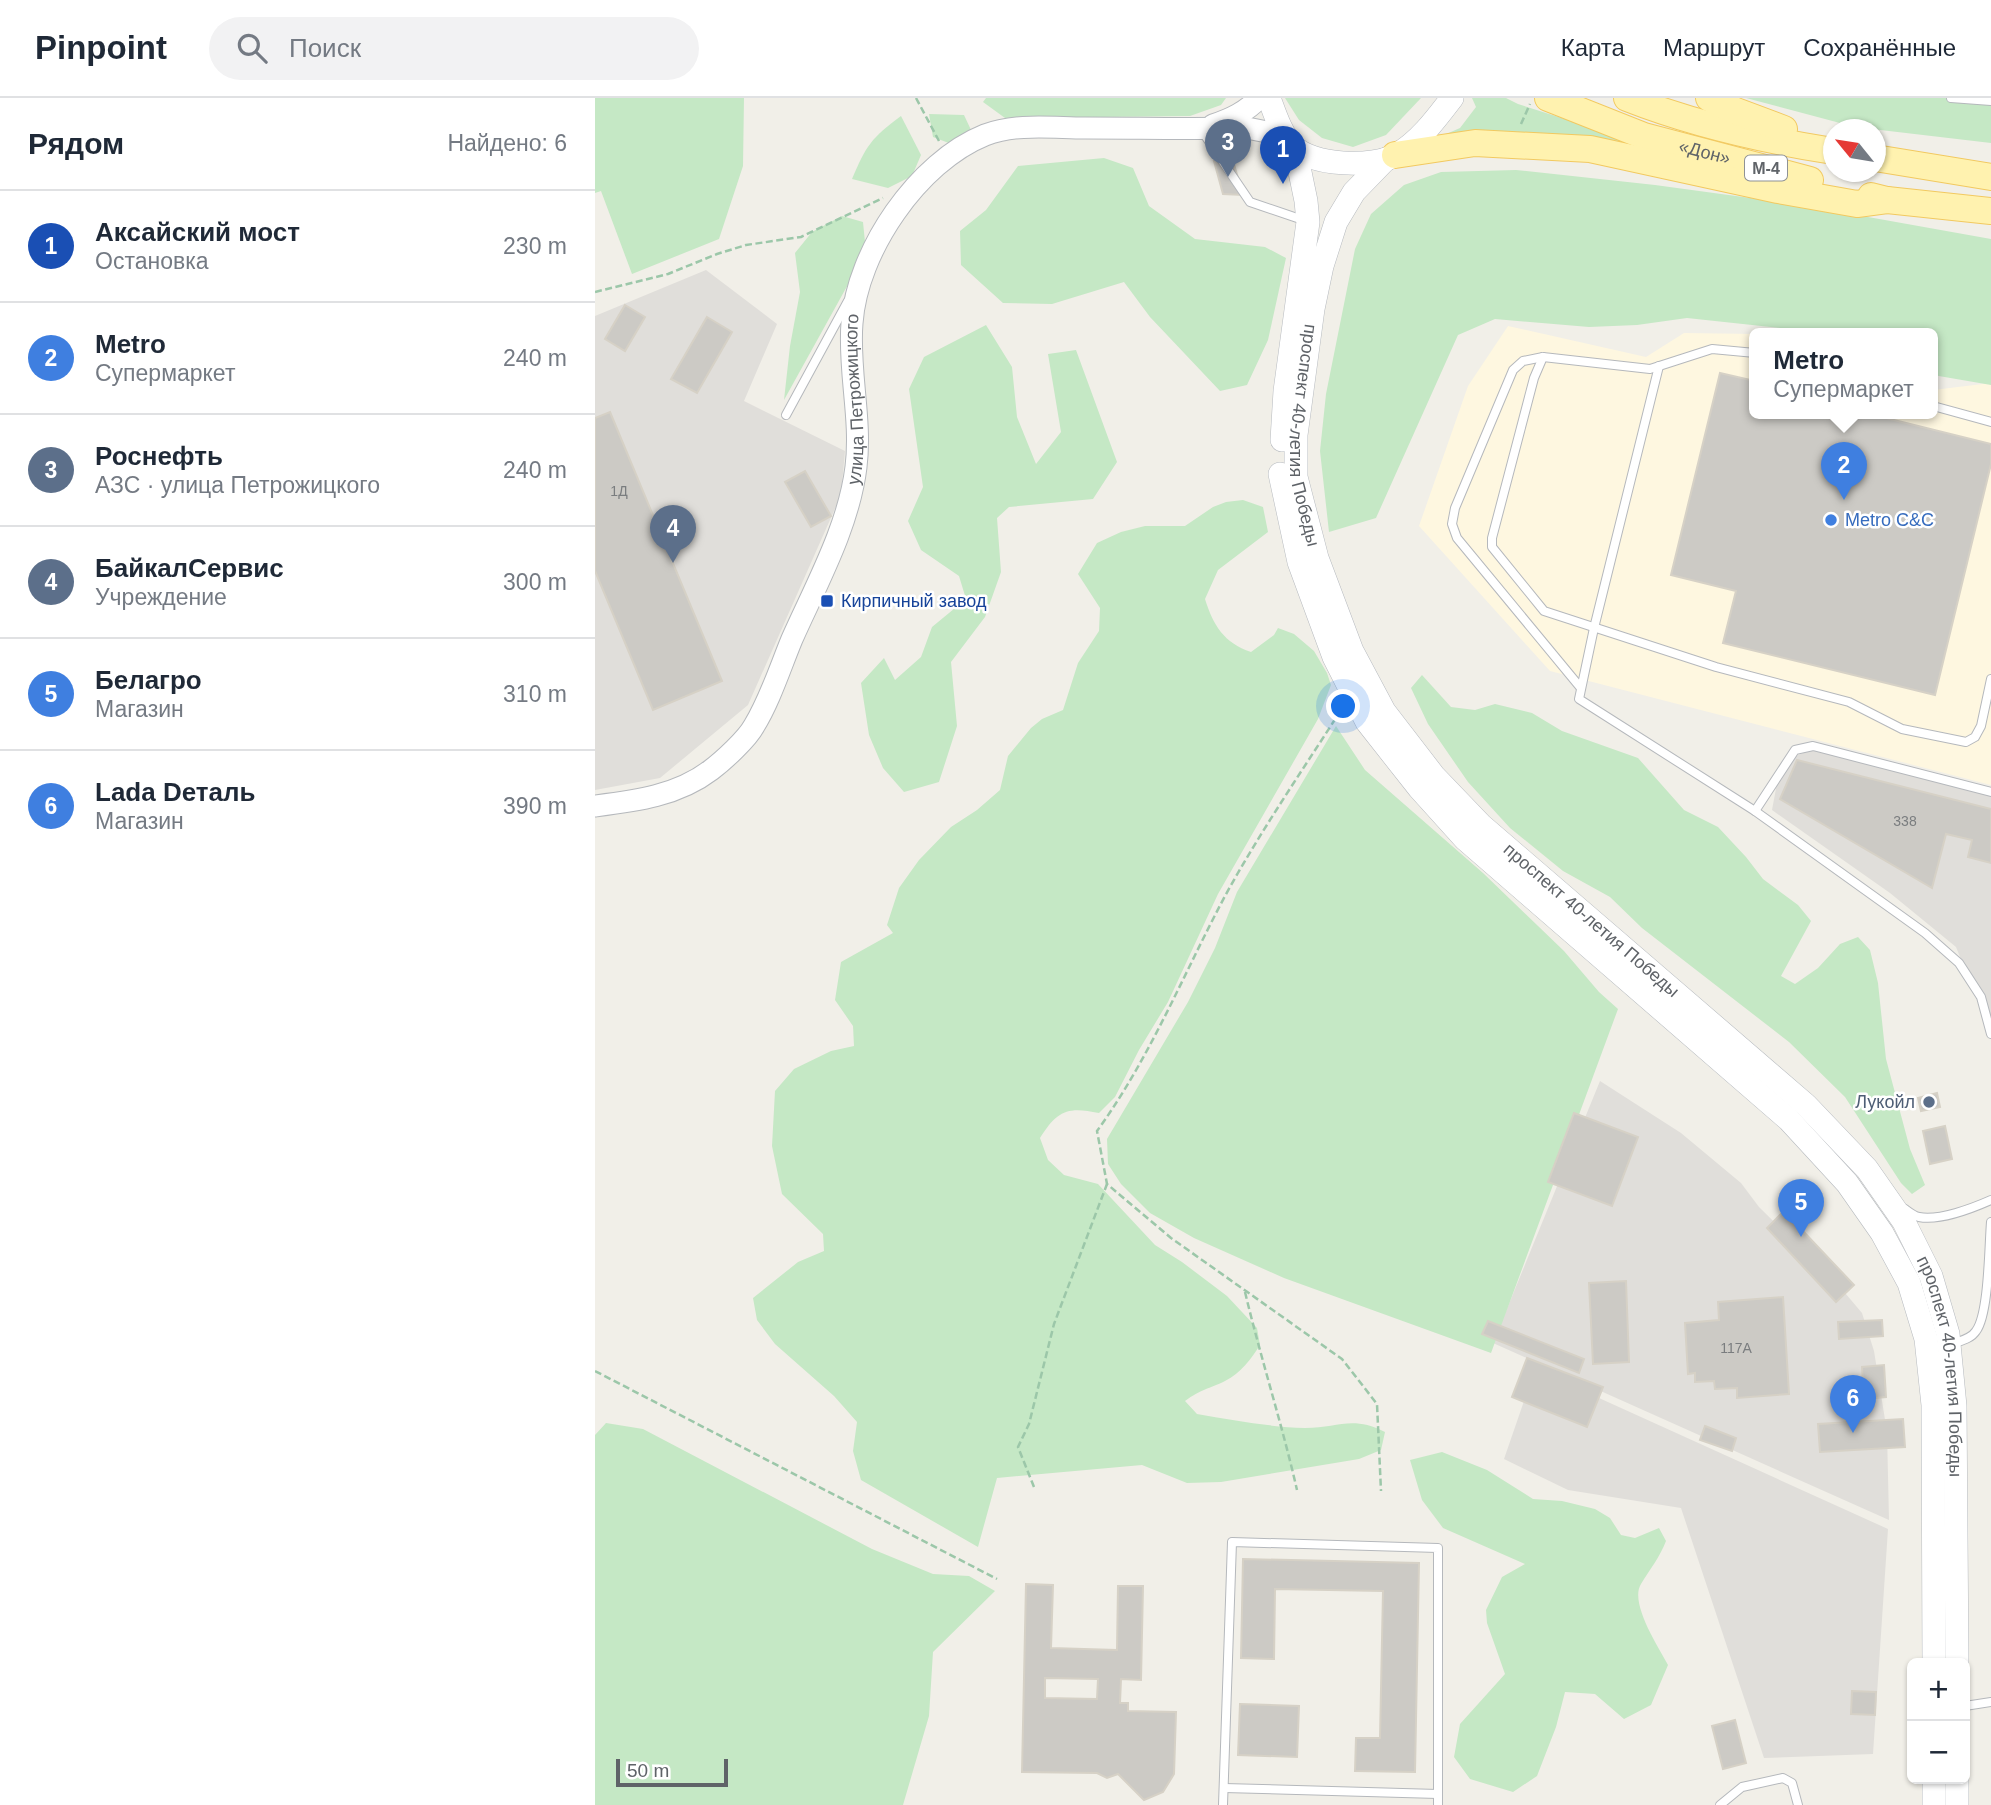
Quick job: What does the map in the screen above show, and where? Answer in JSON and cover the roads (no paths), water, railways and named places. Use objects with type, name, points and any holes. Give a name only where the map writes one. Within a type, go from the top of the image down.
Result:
[{"type":"main road","name":"проспект 40-летия Победы","points":[[1269,98],[1292,145],[1306,201],[1308,222],[1285,391],[1280,477],[1299,562],[1334,657],[1367,722],[1419,788],[1465,839],[1789,1120],[1847,1183],[1881,1233],[1909,1283],[1938,1347],[1955,1406],[1957,1658]]},
{"type":"main road","name":"проспект 40-летия Победы","points":[[1452,98],[1415,142],[1391,157],[1354,192],[1335,222],[1322,266],[1296,435],[1296,477],[1317,558],[1352,651],[1384,711],[1434,776],[1481,825],[1806,1105],[1867,1169],[1903,1223],[1931,1276],[1948,1334],[1938,1347],[1933,1405],[1934,1658]]},
{"type":"main road","name":"«Дон»","points":[[1548,98],[1644,136],[1887,200],[1991,211]]},
{"type":"main road","name":"«Дон»","points":[[1626,98],[1724,129],[1783,144],[1823,150]]},
{"type":"main road","points":[[1709,98],[1788,130],[1823,139]]},
{"type":"main road","points":[[1292,145],[1318,159],[1342,164],[1475,144],[1590,149],[1778,190],[1857,204],[1887,200]]},
{"type":"main road","points":[[1886,155],[1929,166]]},
{"type":"main road","points":[[1886,160],[1991,177]]},
{"type":"main road","points":[[1934,1784],[1934,1805]]},
{"type":"main road","points":[[1957,1784],[1957,1805]]},
{"type":"street","name":"улица Петрожицкого","points":[[1201,129],[1230,119],[1259,98]]},
{"type":"street","name":"улица Петрожицкого","points":[[595,806],[633,802],[663,795],[710,771],[753,728],[849,507],[858,437],[851,325],[855,300],[876,243],[918,183],[947,157],[988,134],[1025,127],[1247,128],[1267,132],[1292,145]]},
{"type":"lane","points":[[1951,98],[1991,101]]},
{"type":"lane","points":[[1201,129],[1250,202],[1308,222]]},
{"type":"lane","points":[[786,415],[864,274]]},
{"type":"lane","points":[[1580,687],[1457,538],[1452,524],[1455,508],[1513,370],[1523,361],[1543,357],[1650,369],[1712,349],[1749,352]]},
{"type":"lane","points":[[1543,357],[1534,378],[1492,538],[1492,547],[1544,611],[1716,667],[1849,702],[1902,729],[1956,741],[1966,742],[1975,737],[1991,680]]},
{"type":"lane","points":[[1659,366],[1579,699],[1755,811],[1925,933],[1959,963],[1981,997],[1991,1034]]},
{"type":"lane","points":[[1938,407],[1991,422]]},
{"type":"lane","points":[[1755,811],[1795,750],[1813,746],[1991,792]]},
{"type":"lane","points":[[1887,1198],[1917,1217],[1935,1217],[1972,1208],[1991,1200]]},
{"type":"lane","points":[[1938,1347],[1966,1339],[1976,1331],[1984,1303],[1991,1222]]},
{"type":"lane","points":[[1223,1805],[1232,1542],[1438,1548],[1438,1805]]},
{"type":"lane","points":[[1970,1705],[1991,1702]]},
{"type":"lane","points":[[1720,1805],[1742,1787],[1783,1778],[1791,1783],[1798,1805]]},
{"type":"lane","points":[[1224,1788],[1438,1794]]},
{"type":"place","name":"Роснефть","points":[[1228,177]]},
{"type":"place","name":"Аксайский мост","points":[[1283,184]]},
{"type":"place","name":"Metro","points":[[1844,500]]},
{"type":"place","name":"Metro C&C","points":[[1831,520]]},
{"type":"place","name":"БайкалСервис","points":[[673,563]]},
{"type":"place","name":"Кирпичный завод","points":[[827,601]]},
{"type":"place","name":"Лукойл","points":[[1929,1102]]},
{"type":"place","name":"Белагро","points":[[1801,1237]]},
{"type":"place","name":"Lada Dеталь","points":[[1853,1433]]}]
